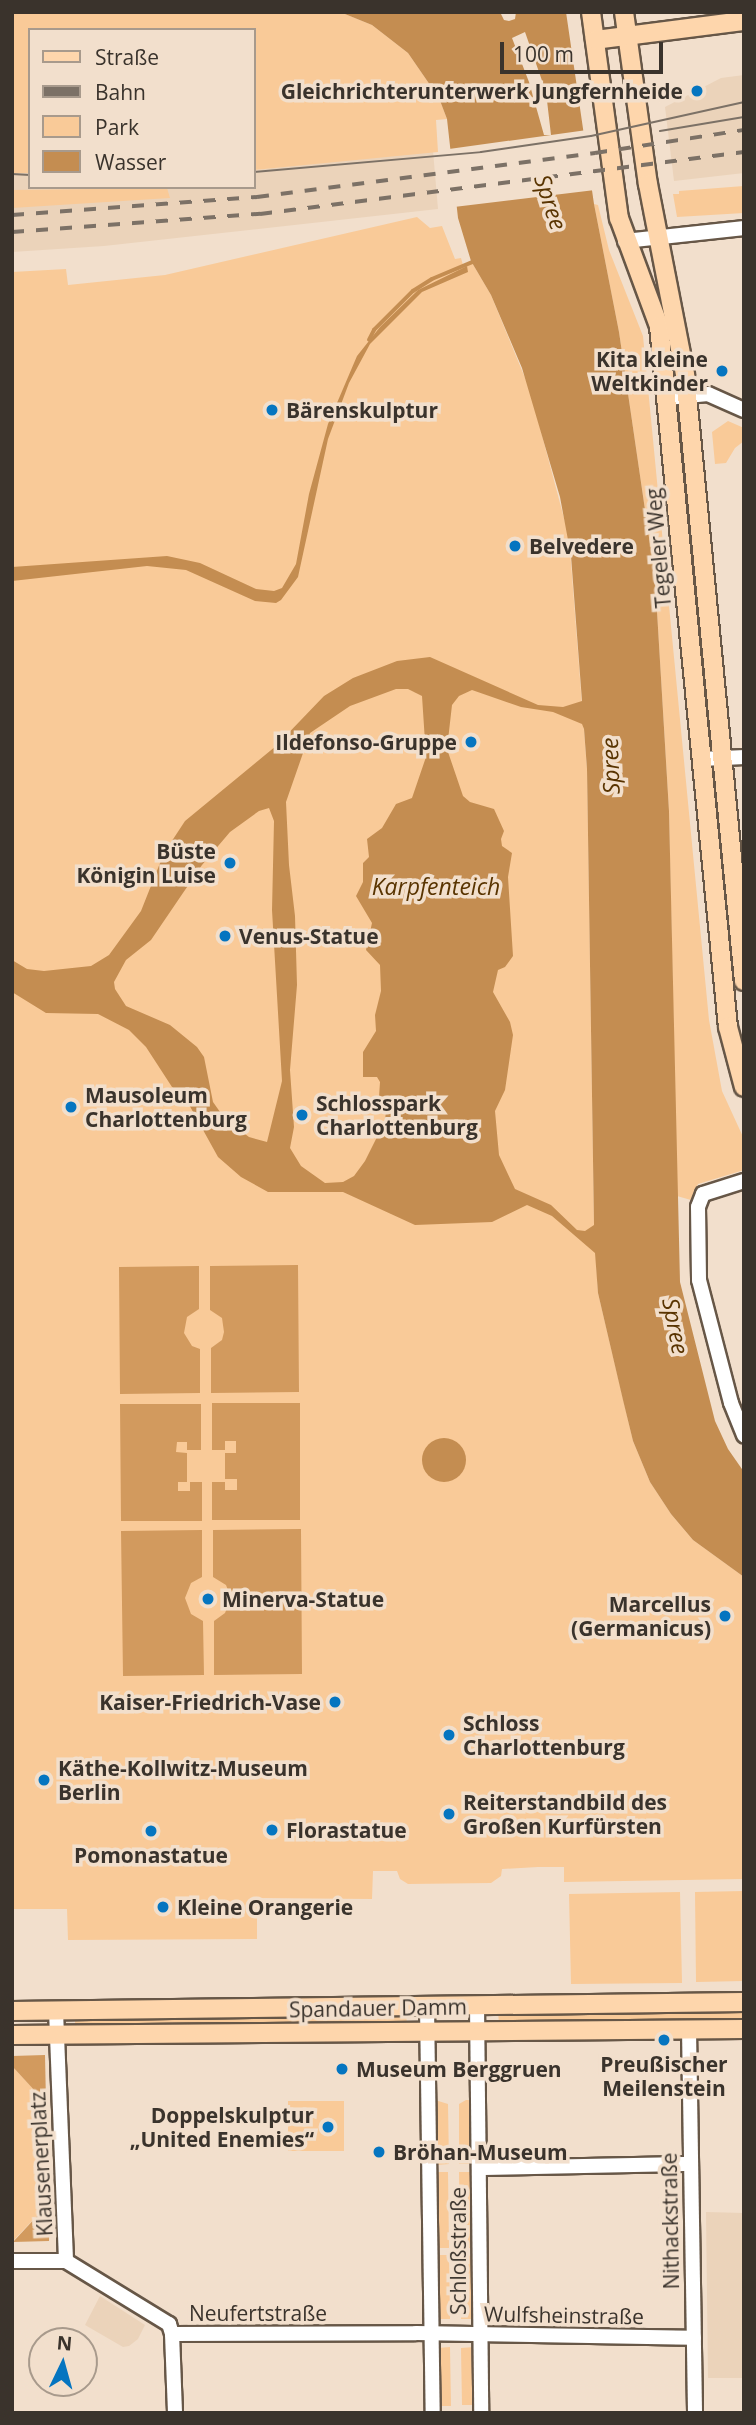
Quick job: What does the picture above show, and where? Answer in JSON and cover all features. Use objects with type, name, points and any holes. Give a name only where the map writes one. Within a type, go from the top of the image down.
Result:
[{"type":"main road","name":"Tegeler Weg","points":[[591,12],[617,204],[625,241],[659,326],[728,1027],[744,1087]]},
{"type":"main road","name":"Tegeler Weg","points":[[624,12],[658,237],[678,331],[687,396],[744,981]]},
{"type":"main road","points":[[594,40],[744,21]]},
{"type":"main road","name":"Spandauer Damm","points":[[12,2011],[744,2002]]},
{"type":"main road","name":"Spandauer Damm","points":[[12,2035],[744,2029]]},
{"type":"street","points":[[625,241],[744,228]]},
{"type":"street","points":[[667,398],[708,394],[744,410]]},
{"type":"street","points":[[702,759],[744,757]]},
{"type":"street","points":[[721,953],[742,952]]},
{"type":"street","points":[[744,1181],[703,1194],[698,1207],[699,1280],[731,1402],[744,1435]]},
{"type":"street","name":"Schloßstraße","points":[[477,2005],[478,2334],[481,2413]]},
{"type":"street","name":"Schloßstraße","points":[[427,2006],[433,2413]]},
{"type":"street","name":"Klausenerplatz","points":[[12,2261],[66,2260],[56,2011]]},
{"type":"street","name":"Nithackstraße","points":[[689,2029],[689,2164],[695,2413]]},
{"type":"street","points":[[479,2168],[689,2164]]},
{"type":"street","name":"Neufertstraße","points":[[66,2260],[169,2324],[172,2334],[433,2335]]},
{"type":"street","points":[[172,2334],[175,2413]]},
{"type":"street","name":"Wulfsheinstraße","points":[[433,2335],[694,2338]]},
{"type":"shaded area","points":[[744,75],[744,173],[674,181],[665,107],[721,78]]},
{"type":"shaded area","points":[[433,151],[438,209],[104,246],[12,252],[12,173],[28,173],[28,189],[256,189],[256,170]]},
{"type":"shaded area","points":[[298,1265],[299,1392],[211,1393],[211,1348],[222,1340],[224,1332],[222,1318],[210,1310],[210,1266]]},
{"type":"shaded area","points":[[199,1266],[199,1309],[187,1317],[184,1333],[192,1346],[200,1349],[200,1393],[120,1394],[119,1267]]},
{"type":"shaded area","points":[[212,1403],[300,1403],[300,1520],[212,1520],[212,1482],[225,1482],[225,1490],[237,1490],[237,1479],[225,1479],[225,1453],[236,1453],[236,1441],[225,1441],[225,1450],[212,1450]]},
{"type":"shaded area","points":[[120,1404],[201,1404],[201,1450],[187,1450],[187,1442],[177,1442],[176,1452],[187,1453],[187,1482],[178,1482],[178,1491],[190,1491],[190,1482],[202,1482],[202,1521],[121,1521]]},
{"type":"shaded area","points":[[301,1529],[302,1674],[214,1675],[214,1621],[225,1613],[231,1598],[226,1585],[213,1577],[213,1530]]},
{"type":"shaded area","points":[[202,1530],[202,1577],[191,1583],[185,1598],[191,1614],[203,1621],[204,1675],[123,1676],[121,1531]]},
{"type":"shaded area","points":[[45,2055],[46,2103],[12,2066],[12,2056]]},
{"type":"shaded area","points":[[50,2202],[49,2241],[13,2242]]},
{"type":"shaded area","points":[[706,2212],[744,2213],[744,2378],[708,2378]]},
{"type":"shaded area","points":[[100,2296],[145,2325],[138,2339],[123,2347],[98,2333],[98,2327],[85,2325]]},
{"type":"green space","points":[[12,12],[340,12],[372,25],[408,53],[439,98],[447,119],[436,120],[438,152],[256,170],[256,28],[28,28],[28,173],[12,173]]},
{"type":"green space","points":[[744,186],[744,213],[677,217],[673,194],[679,194],[679,191]]},
{"type":"green space","points":[[167,189],[170,198],[12,208],[12,190]]},
{"type":"green space","points":[[594,204],[598,205],[609,250],[643,336],[709,1020],[722,1091],[744,1139],[744,1170],[698,1184],[691,1200],[677,1196],[669,811],[655,578],[619,332]]},
{"type":"green space","name":"Schlosspark Charlottenburg","points":[[417,217],[430,228],[442,226],[455,259],[461,258],[463,265],[471,261],[491,295],[530,390],[569,537],[587,769],[594,1225],[598,1293],[633,1441],[650,1482],[671,1514],[693,1540],[744,1577],[744,1879],[564,1882],[564,1867],[538,1867],[502,1869],[501,1876],[491,1883],[408,1884],[400,1879],[397,1871],[373,1871],[372,1899],[257,1898],[257,1939],[68,1940],[67,1909],[12,1909],[12,272],[66,269],[68,285],[165,275]]},
{"type":"green space","points":[[728,421],[744,428],[744,441],[735,448],[726,463],[715,464],[712,432]]},
{"type":"green space","points":[[744,1891],[744,1981],[696,1982],[695,1892]]},
{"type":"green space","points":[[680,1892],[682,1983],[571,1984],[569,1894]]},
{"type":"green space","points":[[744,2010],[744,2020],[499,2023],[498,2012]]},
{"type":"green space","points":[[406,2014],[407,2024],[75,2027],[75,2017]]},
{"type":"green space","points":[[12,2066],[46,2103],[50,2202],[12,2242]]},
{"type":"green space","points":[[435,2100],[448,2104],[449,2164],[436,2165]]},
{"type":"green space","points":[[472,2100],[473,2158],[470,2164],[459,2164],[459,2104]]},
{"type":"green space","points":[[288,2101],[344,2101],[344,2151],[288,2151]]},
{"type":"green space","points":[[436,2172],[448,2172],[449,2248],[437,2248]]},
{"type":"green space","points":[[459,2172],[470,2172],[473,2176],[473,2248],[460,2248]]},
{"type":"green space","points":[[437,2255],[449,2255],[450,2319],[437,2319]]},
{"type":"green space","points":[[460,2255],[474,2256],[474,2319],[461,2319]]},
{"type":"green space","points":[[450,2347],[451,2406],[438,2406],[438,2348]]},
{"type":"green space","points":[[474,2347],[475,2405],[462,2405],[461,2348]]},
{"type":"water","points":[[340,12],[500,12],[504,20],[509,21],[515,19],[516,12],[566,12],[594,204],[619,332],[655,578],[669,811],[680,1282],[715,1421],[728,1449],[744,1472],[744,1577],[693,1540],[671,1514],[650,1482],[633,1441],[623,1400],[598,1293],[595,1253],[552,1216],[527,1205],[492,1222],[415,1225],[343,1192],[268,1192],[241,1177],[218,1157],[187,1101],[172,1087],[146,1047],[129,1030],[98,1014],[46,1013],[12,992],[12,960],[27,969],[44,971],[91,966],[109,955],[141,911],[164,853],[185,821],[276,746],[324,696],[353,678],[397,661],[430,657],[538,705],[563,707],[582,701],[571,556],[560,497],[522,368],[491,295],[471,261],[458,218],[447,119],[439,98],[408,53],[372,25]],"holes":[[[525,32],[546,92],[551,135],[544,135],[529,82],[512,38]],[[396,689],[408,689],[422,696],[426,757],[412,798],[396,804],[382,828],[367,839],[369,857],[363,863],[363,882],[356,896],[372,923],[366,950],[380,965],[381,991],[375,1015],[376,1031],[363,1052],[363,1077],[377,1077],[380,1082],[379,1097],[386,1110],[385,1121],[365,1161],[354,1176],[343,1182],[325,1183],[301,1166],[290,1148],[294,1127],[290,1070],[297,985],[295,916],[286,802],[310,733],[350,706]],[[472,690],[521,707],[553,712],[582,724],[584,729],[587,769],[594,1225],[585,1231],[577,1230],[551,1205],[515,1189],[499,1155],[495,1111],[505,1090],[513,1035],[510,1022],[493,992],[498,970],[505,967],[513,956],[508,877],[512,853],[502,846],[504,831],[494,809],[470,802],[463,796],[447,749],[452,705],[459,696]],[[269,808],[274,821],[272,910],[282,1081],[267,1142],[249,1137],[225,1119],[213,1102],[204,1057],[197,1047],[170,1025],[126,1006],[115,989],[114,982],[126,960],[151,940],[202,865],[230,832],[259,811]]]},
{"type":"water","points":[[467,266],[468,272],[422,292],[370,344],[349,383],[328,439],[298,577],[281,600],[276,603],[255,601],[186,570],[147,566],[12,581],[12,567],[167,556],[200,563],[256,589],[274,591],[282,588],[296,564],[309,494],[328,424],[357,356],[380,327],[418,290]]},
{"type":"water","points":[[444,1438],[453,1439],[460,1444],[465,1451],[465,1469],[460,1476],[453,1481],[444,1482],[435,1481],[428,1476],[423,1469],[422,1460],[423,1451],[428,1444],[435,1439]]},
{"type":"pier","points":[[587,130],[595,190],[454,207],[449,149]]},
{"type":"waterway","points":[[369,340],[374,330],[413,291],[432,279],[475,261]]},
{"type":"tram line","points":[[256,172],[481,152],[591,136],[744,102]]},
{"type":"tram line","points":[[660,131],[744,117]]},
{"type":"tram line","points":[[12,174],[28,175]]},
{"type":"railway","points":[[12,215],[257,197],[595,153],[744,130]]},
{"type":"railway","points":[[12,232],[260,214],[744,152]]},
{"type":"place","name":"Gleichrichterunterwerk Jungfernheide","points":[[697,91]]},
{"type":"place","name":"Kita kleine Weltkinder","points":[[722,371]]},
{"type":"place","name":"Bärenskulptur","points":[[272,410]]},
{"type":"place","name":"Belvedere","points":[[515,546]]},
{"type":"place","name":"Ildefonso-Gruppe","points":[[471,742]]},
{"type":"place","name":"Büste Königin Luise","points":[[230,863]]},
{"type":"place","name":"Venus-Statue","points":[[225,936]]},
{"type":"place","name":"Mausoleum Charlottenburg","points":[[71,1107]]},
{"type":"place","name":"Schlosspark Charlottenburg","points":[[302,1115]]},
{"type":"place","name":"Minerva-Statue","points":[[208,1599]]},
{"type":"place","name":"Marcellus (Germanicus)","points":[[725,1616]]},
{"type":"place","name":"Kaiser-Friedrich-Vase","points":[[335,1702]]},
{"type":"place","name":"Schloss Charlottenburg","points":[[449,1735]]},
{"type":"place","name":"Käthe-Kollwitz-Museum Berlin","points":[[44,1780]]},
{"type":"place","name":"Reiterstandbild des Großen Kurfürsten","points":[[449,1814]]},
{"type":"place","name":"Florastatue","points":[[272,1830]]},
{"type":"place","name":"Pomonastatue","points":[[151,1831]]},
{"type":"place","name":"Kleine Orangerie","points":[[163,1907]]},
{"type":"place","name":"Preußischer Meilenstein","points":[[664,2040]]},
{"type":"place","name":"Museum Berggruen","points":[[342,2069]]},
{"type":"place","name":"Doppelskulptur „United Enemies“","points":[[328,2127]]},
{"type":"place","name":"Bröhan-Museum","points":[[379,2152]]},
{"type":"water label","name":"Spree","points":[[551,202]]},
{"type":"water label","name":"Spree","points":[[610,766]]},
{"type":"water label","name":"Karpfenteich","points":[[436,886]]},
{"type":"water label","name":"Spree","points":[[676,1326]]}]
